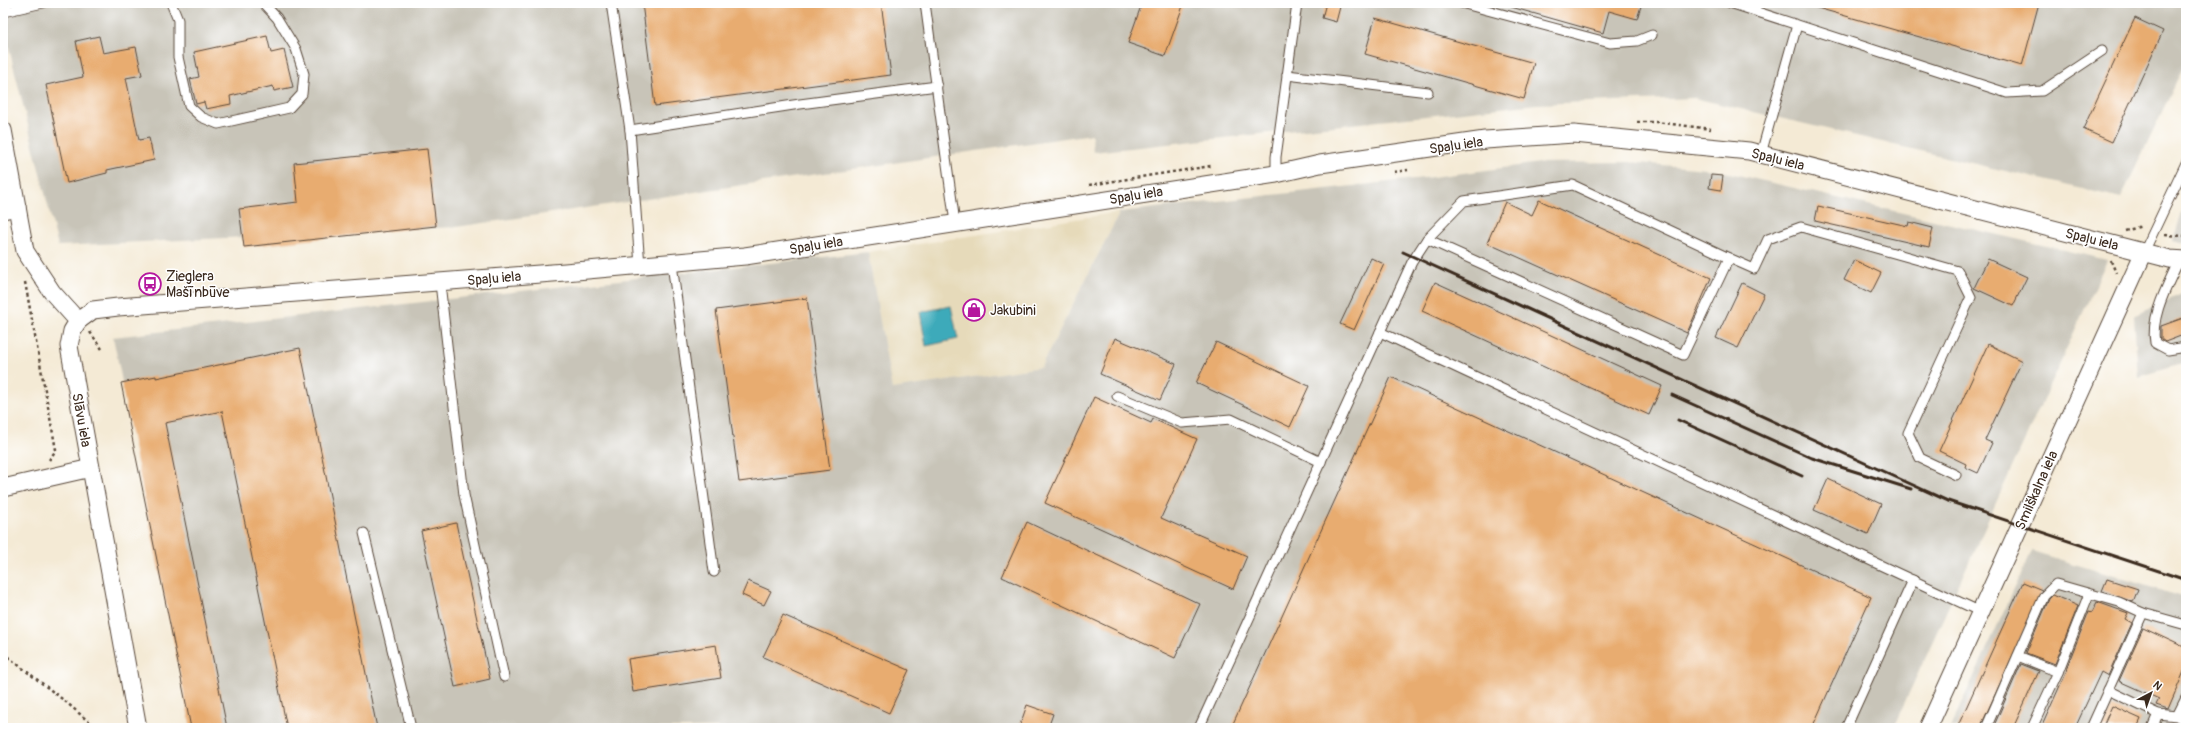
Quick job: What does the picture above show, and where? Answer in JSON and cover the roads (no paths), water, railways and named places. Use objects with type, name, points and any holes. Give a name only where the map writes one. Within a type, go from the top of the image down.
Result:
[{"type":"street","name":"Spaļu iela","points":[[78,321],[92,310],[118,307],[440,283],[672,264],[745,256],[1276,174],[1320,164],[1485,140],[1574,134],[1749,151],[2144,252],[2182,260]]},
{"type":"street","points":[[3,135],[10,209],[25,252],[52,292],[78,321]]},
{"type":"street","name":"Smilškalna iela","points":[[1928,728],[2144,252]]},
{"type":"street","name":"Slāvu iela","points":[[78,321],[72,331],[69,346],[138,728]]},
{"type":"street","points":[[3,488],[91,468]]},
{"type":"lane","points":[[3,12],[43,3]]},
{"type":"lane","points":[[171,3],[178,20],[178,57],[189,106],[201,117],[218,124],[289,108],[302,94],[304,74],[296,49],[277,18],[264,3]]},
{"type":"lane","points":[[611,3],[630,130],[640,266]]},
{"type":"lane","points":[[924,3],[937,86],[955,224]]},
{"type":"lane","points":[[1276,174],[1297,3]]},
{"type":"lane","points":[[1461,3],[1610,43],[1637,41],[1652,36]]},
{"type":"lane","points":[[1730,3],[2007,93],[2042,91],[2102,51]]},
{"type":"lane","points":[[1761,154],[1798,25]]},
{"type":"lane","points":[[1287,75],[1428,92]]},
{"type":"lane","points":[[630,130],[800,104],[937,86]]},
{"type":"lane","points":[[2144,252],[2186,163]]},
{"type":"lane","points":[[1200,728],[1412,262],[1427,239],[1464,200],[1573,185],[1754,269],[1768,239],[1801,227],[1958,271],[1971,297],[1908,433],[1920,458],[1956,475]]},
{"type":"lane","points":[[1427,239],[1683,355],[1729,258]]},
{"type":"lane","points":[[2182,260],[2164,296],[2153,331],[2155,343],[2168,350],[2186,346]]},
{"type":"lane","points":[[672,264],[714,572]]},
{"type":"lane","points":[[440,283],[464,495],[504,677]]},
{"type":"lane","points":[[1380,332],[1981,612]]},
{"type":"lane","points":[[1117,396],[1182,423],[1231,419],[1321,462]]},
{"type":"lane","points":[[364,533],[411,728]]},
{"type":"lane","points":[[1846,728],[1913,580]]},
{"type":"lane","points":[[1986,728],[2044,596],[2056,584],[2119,602],[2143,613],[2186,625]]},
{"type":"lane","points":[[2032,728],[2058,672],[2089,594]]},
{"type":"lane","points":[[2091,728],[2143,613]]},
{"type":"lane","points":[[2018,656],[2058,672]]},
{"type":"lane","points":[[2108,690],[2158,714],[2177,716],[2186,721]]},
{"type":"lane","points":[[2177,716],[2186,698]]},
{"type":"lane","points":[[2152,728],[2158,714]]},
{"type":"water","points":[[951,306],[958,339],[926,346],[920,312]]},
{"type":"railway","points":[[1403,252],[1948,501],[2186,580]]},
{"type":"railway","points":[[1672,395],[1812,458],[1911,489]]},
{"type":"railway","points":[[1678,420],[1802,476]]},
{"type":"place","name":"Zieglera Mašīnbūve","points":[[150,284]]},
{"type":"place","name":"Jakubini","points":[[974,310]]}]
